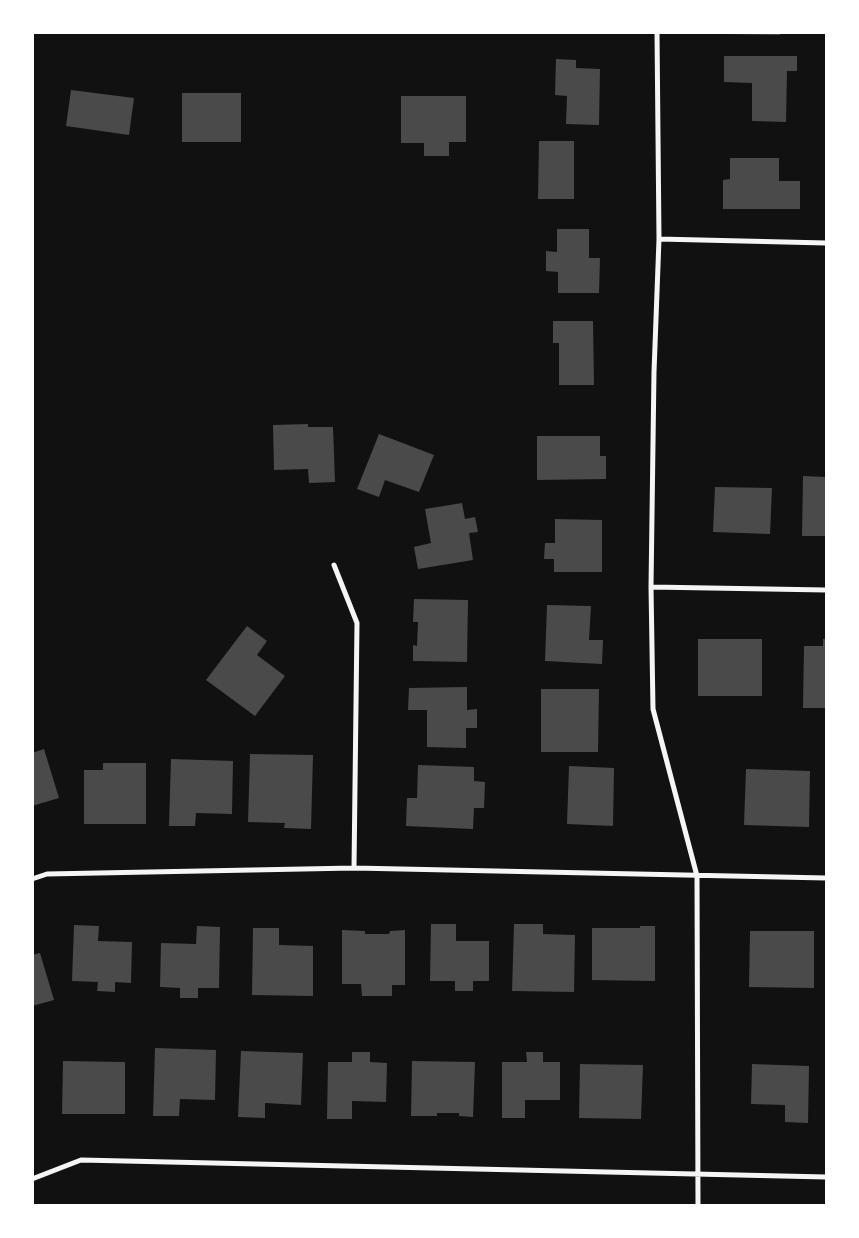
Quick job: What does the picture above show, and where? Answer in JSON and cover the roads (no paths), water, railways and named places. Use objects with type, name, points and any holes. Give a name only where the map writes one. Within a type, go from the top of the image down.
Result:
[{"type":"street","points":[[657,32],[658,239],[651,587],[653,709],[697,876],[698,1206]]},
{"type":"street","points":[[658,239],[826,243]]},
{"type":"street","points":[[334,565],[356,623],[354,868]]},
{"type":"street","points":[[651,587],[826,590]]},
{"type":"street","points":[[32,879],[47,874],[354,868],[826,878]]},
{"type":"street","points":[[32,1179],[81,1160],[826,1177]]}]
